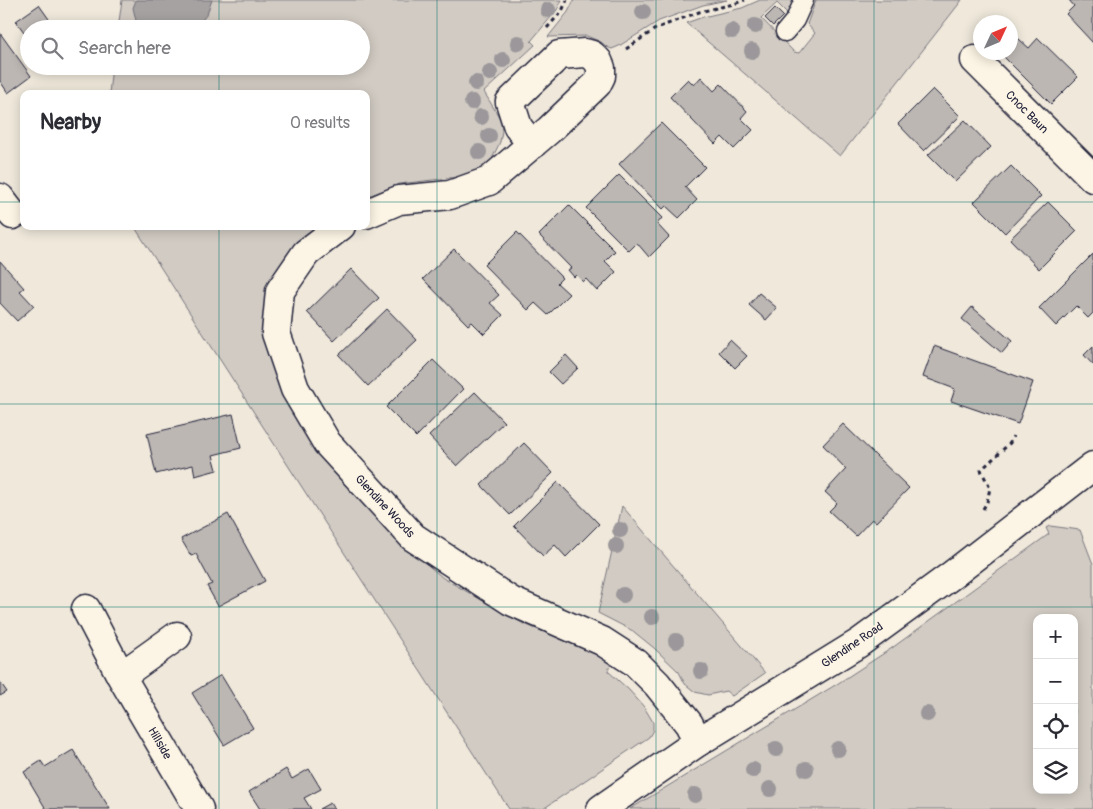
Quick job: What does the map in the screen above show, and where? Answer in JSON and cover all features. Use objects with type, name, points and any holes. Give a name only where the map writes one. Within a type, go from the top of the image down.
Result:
[{"type":"street","points":[[370,212],[399,200],[450,195],[490,181],[532,145],[598,84],[601,68],[598,61],[592,55],[585,53],[560,55],[510,102],[518,127],[532,145]]},
{"type":"street","name":"Cnoc Baun","points":[[975,60],[1089,165]]},
{"type":"street","name":"Glendine Woods","points":[[337,230],[306,253],[280,291],[276,332],[295,389],[327,443],[413,537],[512,601],[602,641],[636,663],[657,684],[689,724],[698,742]]},
{"type":"street","name":"Glendine Road","points":[[601,809],[698,742],[859,643],[952,575],[1093,466]]},
{"type":"street","name":"Hillside","points":[[86,610],[121,676],[199,809]]},
{"type":"street","points":[[121,676],[177,636]]},
{"type":"lane","points":[[785,32],[794,20],[804,0]]},
{"type":"path","points":[[601,68],[657,28],[699,12],[746,0]]},
{"type":"path","points":[[983,509],[987,502],[990,488],[981,470],[1010,443],[1013,436]]},
{"type":"shaded area","points":[[122,0],[562,0],[557,10],[531,41],[535,45],[484,92],[501,120],[500,142],[491,161],[478,171],[466,176],[399,184],[370,195],[370,90],[109,90],[111,75],[370,75],[370,20],[119,20]]},
{"type":"shaded area","points":[[136,0],[212,0],[207,14],[202,20],[136,20],[133,8]]},
{"type":"shaded area","points":[[574,0],[727,0],[703,5],[659,21],[612,49],[587,36],[548,37],[568,12]]},
{"type":"shaded area","points":[[760,0],[797,0],[789,15],[777,3],[761,18],[794,52],[799,53],[815,33],[807,24],[816,0],[962,0],[840,156],[686,23],[742,8]]},
{"type":"shaded area","points":[[137,230],[312,230],[290,250],[274,279],[266,321],[338,472],[387,530],[443,578],[522,623],[612,660],[608,671],[644,707],[653,722],[653,730],[649,737],[543,809],[509,809]]},
{"type":"shaded area","points":[[622,506],[765,673],[732,696],[726,691],[708,695],[695,692],[685,684],[679,672],[654,648],[633,631],[598,613]]},
{"type":"shaded area","points":[[1050,526],[1080,530],[1093,564],[1093,809],[630,809],[837,684],[892,648],[1049,534],[1046,528]]},
{"type":"building","points":[[1069,0],[1093,0],[1093,43],[1066,14],[1074,6]]},
{"type":"building","points":[[39,5],[50,20],[20,20],[20,27],[16,21]]},
{"type":"building","points":[[775,8],[783,16],[773,26],[765,18]]},
{"type":"building","points":[[0,33],[20,61],[20,75],[31,76],[8,93],[0,81]]},
{"type":"building","points":[[1018,38],[1029,48],[1038,38],[1078,77],[1051,104],[1007,60],[1018,60]]},
{"type":"building","points":[[701,77],[714,91],[721,84],[747,111],[741,118],[753,130],[734,149],[722,137],[715,144],[670,97],[688,79],[694,85]]},
{"type":"building","points":[[933,89],[960,116],[924,151],[898,124]]},
{"type":"building","points":[[965,120],[991,147],[955,182],[928,155]]},
{"type":"building","points":[[661,123],[705,167],[685,187],[697,200],[679,218],[666,206],[663,209],[619,164]]},
{"type":"building","points":[[1011,166],[1041,196],[1005,233],[974,202]]},
{"type":"building","points":[[619,175],[662,218],[657,224],[669,237],[649,257],[637,243],[629,251],[586,208]]},
{"type":"building","points":[[1048,202],[1077,231],[1039,269],[1010,239]]},
{"type":"building","points":[[569,205],[615,251],[605,261],[616,272],[597,291],[586,279],[583,282],[576,275],[574,277],[568,270],[571,268],[539,235]]},
{"type":"building","points":[[517,232],[562,278],[557,283],[569,294],[548,315],[535,303],[528,310],[484,265]]},
{"type":"building","points":[[454,249],[499,295],[490,303],[503,315],[484,334],[472,322],[468,325],[423,279]]},
{"type":"building","points":[[1093,254],[1093,313],[1088,318],[1076,306],[1056,326],[1039,308]]},
{"type":"building","points":[[0,261],[24,288],[20,291],[34,306],[17,321],[0,303]]},
{"type":"building","points":[[351,269],[379,298],[334,341],[307,312]]},
{"type":"building","points":[[759,293],[777,308],[766,320],[749,305]]},
{"type":"building","points":[[972,307],[1012,341],[1002,353],[962,319]]},
{"type":"building","points":[[387,309],[417,340],[368,386],[339,355]]},
{"type":"building","points":[[730,340],[747,356],[735,368],[719,352]]},
{"type":"building","points":[[934,346],[1033,382],[1018,424],[951,401],[955,389],[923,377]]},
{"type":"building","points":[[1093,346],[1093,365],[1084,355]]},
{"type":"building","points":[[566,355],[578,368],[561,384],[549,372]]},
{"type":"building","points":[[433,360],[463,389],[416,437],[386,407]]},
{"type":"building","points":[[475,392],[504,422],[457,466],[429,436]]},
{"type":"building","points":[[233,414],[241,448],[213,455],[217,470],[195,476],[193,465],[156,474],[147,434]]},
{"type":"building","points":[[843,424],[909,488],[876,522],[872,519],[856,536],[829,511],[837,503],[825,492],[846,469],[823,445]]},
{"type":"building","points":[[524,443],[553,473],[510,515],[481,485]]},
{"type":"building","points":[[558,482],[599,524],[566,557],[555,545],[543,556],[514,526]]},
{"type":"building","points":[[228,514],[265,581],[218,606],[207,586],[212,584],[196,554],[191,556],[181,539]]},
{"type":"building","points":[[221,675],[253,728],[224,745],[192,693]]},
{"type":"building","points":[[0,682],[7,692],[0,696]]},
{"type":"building","points":[[73,750],[110,809],[46,809],[24,772],[41,761],[45,767]]},
{"type":"building","points":[[286,769],[292,779],[309,769],[321,789],[304,798],[311,809],[260,809],[249,792]]},
{"type":"building","points":[[330,803],[334,809],[319,809]]}]
